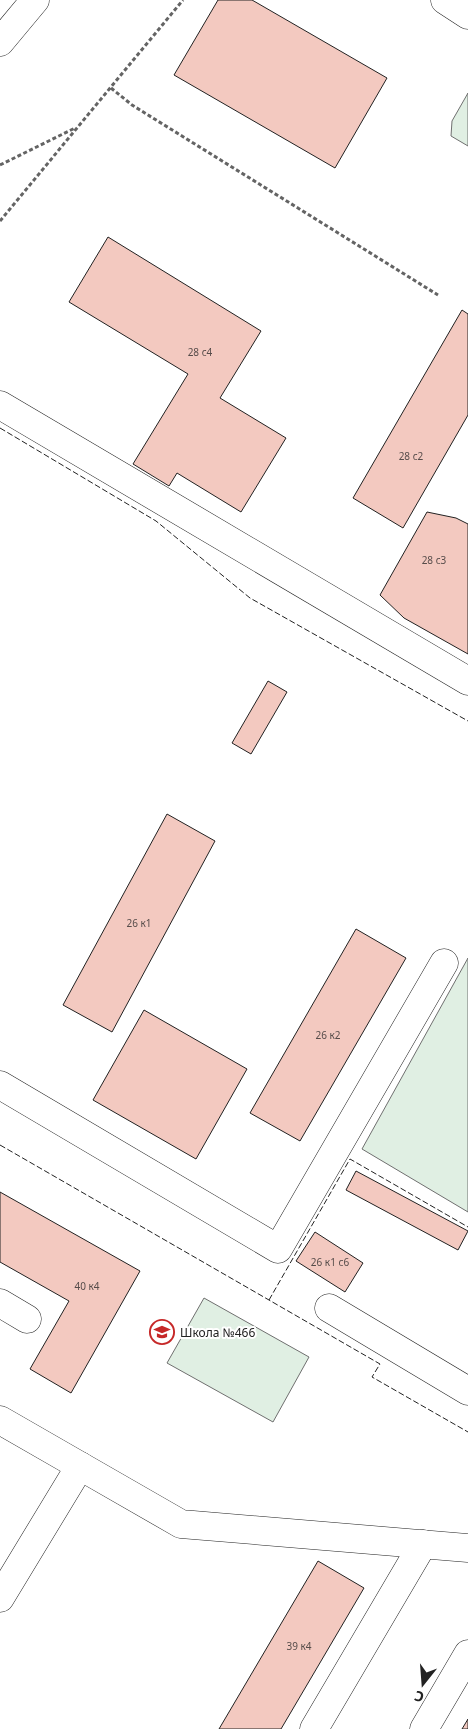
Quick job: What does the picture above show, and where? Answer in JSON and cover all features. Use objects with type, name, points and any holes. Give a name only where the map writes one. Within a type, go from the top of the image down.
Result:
[{"type":"street","points":[[0,42],[35,0]]},
{"type":"street","points":[[445,0],[468,15]]},
{"type":"street","points":[[0,405],[468,681]]},
{"type":"street","points":[[0,1085],[278,1249],[444,963]]},
{"type":"street","points":[[0,1303],[27,1319]]},
{"type":"street","points":[[329,1308],[468,1390]]},
{"type":"street","points":[[0,1420],[181,1524],[468,1548]]},
{"type":"street","points":[[0,1598],[80,1466]]},
{"type":"street","points":[[314,1729],[423,1544]]},
{"type":"street","points":[[424,1729],[468,1654]]},
{"type":"path","points":[[0,221],[183,0]]},
{"type":"path","points":[[111,88],[132,105],[438,295]]},
{"type":"path","points":[[0,165],[78,127]]},
{"type":"green space","points":[[468,93],[468,146],[451,136],[452,121]]},
{"type":"green space","points":[[468,958],[468,1212],[362,1149]]},
{"type":"green space","points":[[204,1298],[309,1357],[273,1422],[167,1363]]},
{"type":"building","points":[[218,0],[252,0],[387,78],[335,168],[174,75]]},
{"type":"building","points":[[108,237],[261,331],[220,398],[286,438],[241,512],[177,473],[169,486],[133,464],[188,374],[69,302]]},
{"type":"building","points":[[462,310],[468,314],[468,415],[403,528],[353,498]]},
{"type":"building","points":[[427,512],[456,518],[468,524],[468,654],[404,618],[380,595]]},
{"type":"building","points":[[268,681],[287,692],[251,754],[232,743]]},
{"type":"building","points":[[167,814],[215,841],[112,1032],[63,1005]]},
{"type":"building","points":[[356,929],[406,958],[300,1141],[250,1113]]},
{"type":"building","points":[[144,1010],[247,1069],[196,1159],[93,1100]]},
{"type":"building","points":[[356,1171],[468,1231],[458,1250],[346,1190]]},
{"type":"building","points":[[0,1192],[140,1271],[71,1393],[30,1369],[69,1301],[0,1262]]},
{"type":"building","points":[[315,1232],[363,1263],[345,1292],[296,1261]]},
{"type":"building","points":[[318,1561],[364,1588],[281,1729],[219,1729]]},
{"type":"building","points":[[468,1719],[468,1729],[462,1729]]},
{"type":"fence","points":[[0,428],[156,521],[250,598],[468,721]]},
{"type":"fence","points":[[0,1145],[380,1364],[372,1377],[468,1432]]},
{"type":"fence","points":[[269,1300],[350,1159],[468,1227]]},
{"type":"place","name":"Школа №466","points":[[162,1332]]}]
